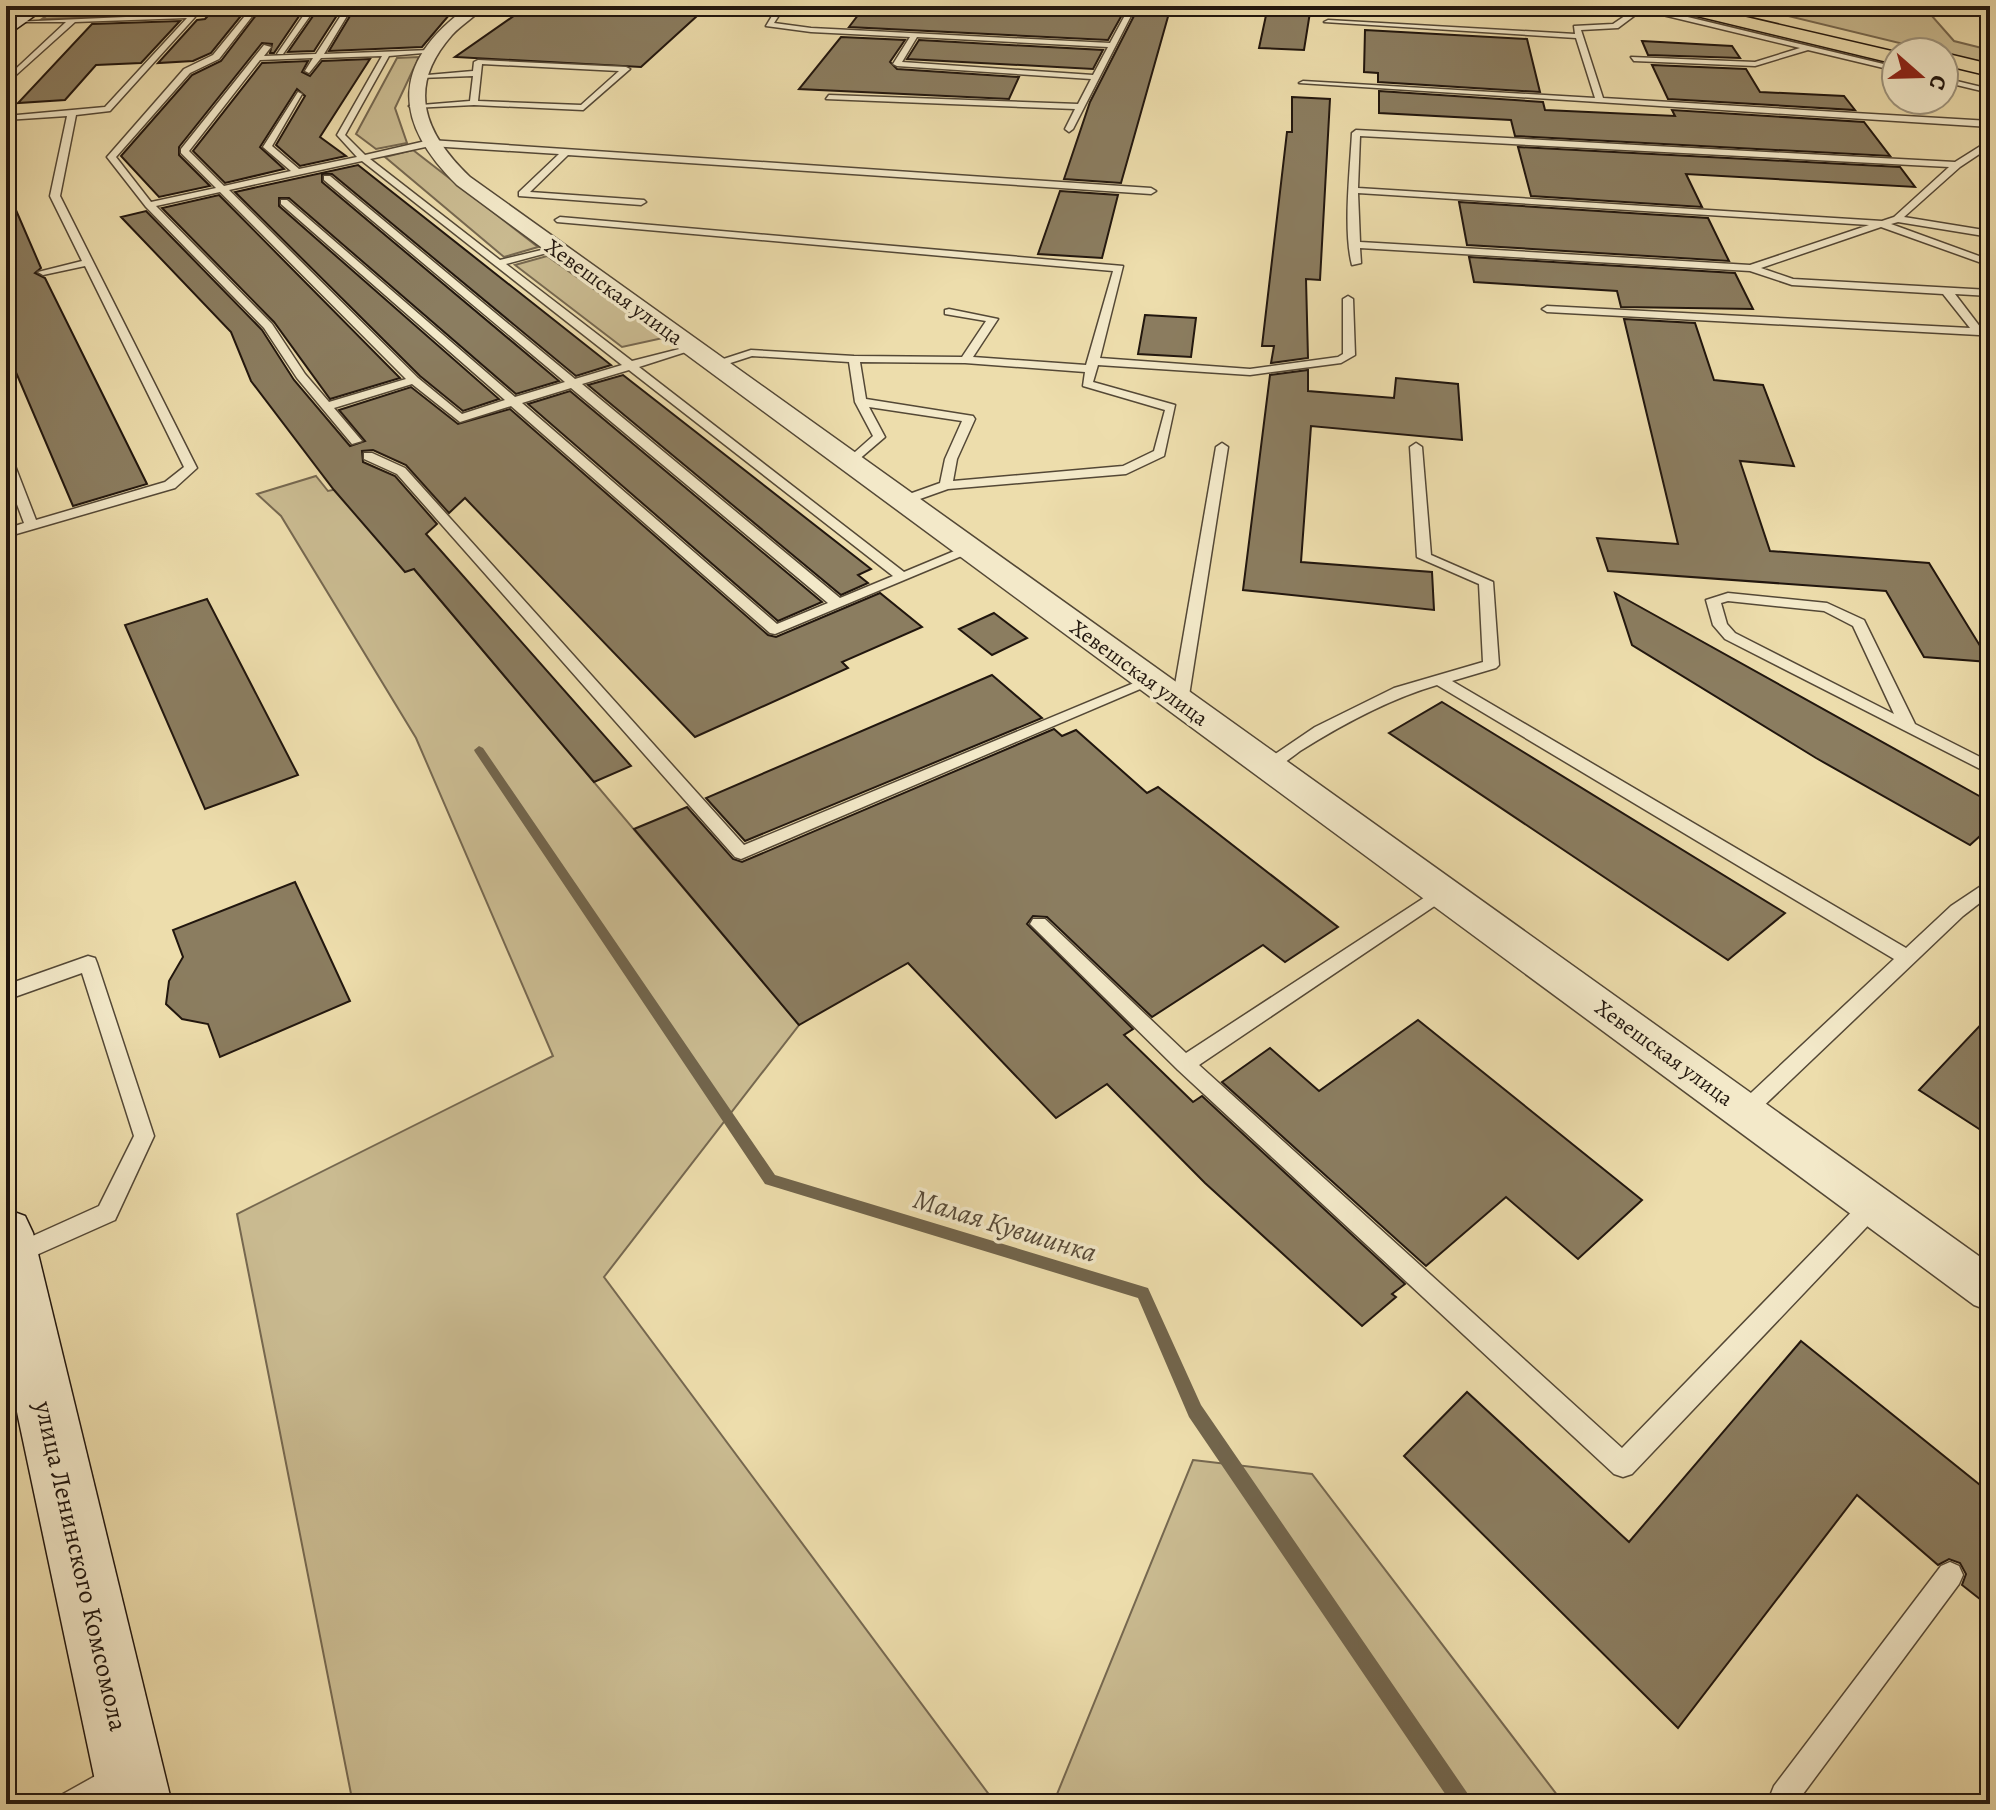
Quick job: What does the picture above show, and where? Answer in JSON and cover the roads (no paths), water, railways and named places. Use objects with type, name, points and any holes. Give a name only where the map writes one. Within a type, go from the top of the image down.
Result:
[{"type":"main road","points":[[12,26],[40,6]]},
{"type":"main road","points":[[1678,6],[1880,54]]},
{"type":"main road","points":[[1723,6],[1880,43]]},
{"type":"main road","points":[[1960,63],[1990,70]]},
{"type":"main road","points":[[1960,73],[1990,80]]},
{"type":"main road","name":"улица Ленинского Комсомола","points":[[9,1245],[18,1346],[132,1788]]},
{"type":"street","points":[[413,106],[420,76],[431,52],[450,28],[475,8]]},
{"type":"street","name":"Хевешская улица","points":[[413,106],[430,143],[448,166],[492,203],[545,229],[703,356],[1990,1290]]},
{"type":"lane","points":[[257,6],[216,57],[187,71],[111,157],[149,205],[268,326],[301,376],[356,441]]},
{"type":"lane","points":[[280,52],[314,6]]},
{"type":"lane","points":[[309,71],[350,6]]},
{"type":"lane","points":[[782,6],[769,24],[811,30],[1112,45]]},
{"type":"lane","points":[[1069,129],[1093,77],[1133,6]]},
{"type":"lane","points":[[1328,22],[1578,32],[1615,26],[1637,7],[1880,65]]},
{"type":"lane","points":[[429,10],[475,8]]},
{"type":"lane","points":[[6,118],[107,109],[193,16],[73,20],[12,26]]},
{"type":"lane","points":[[6,82],[73,20]]},
{"type":"lane","points":[[1524,25],[1578,32]]},
{"type":"lane","points":[[1578,32],[1599,98]]},
{"type":"lane","points":[[915,35],[897,64],[1093,77]]},
{"type":"lane","points":[[1634,59],[1755,64],[1828,42]]},
{"type":"lane","points":[[267,47],[184,151],[414,380],[460,418],[630,367],[703,356],[751,353],[1250,372],[1341,360],[1349,355],[1348,299]]},
{"type":"lane","points":[[260,58],[431,52]]},
{"type":"lane","points":[[387,53],[341,135],[361,156],[902,577]]},
{"type":"lane","points":[[413,106],[474,103],[583,108],[626,69],[478,62],[474,103]]},
{"type":"lane","points":[[420,76],[479,73]]},
{"type":"lane","points":[[1303,83],[1599,98],[1990,124]]},
{"type":"lane","points":[[1960,84],[1990,91]]},
{"type":"lane","points":[[296,171],[267,147],[298,94]]},
{"type":"lane","points":[[829,97],[1079,107]]},
{"type":"lane","points":[[6,533],[170,485],[191,468],[55,196],[72,113]]},
{"type":"lane","points":[[1356,263],[1353,190],[1356,133],[1957,165]]},
{"type":"lane","points":[[149,205],[430,143],[1151,191]]},
{"type":"lane","points":[[1897,219],[1957,165],[1990,143]]},
{"type":"lane","points":[[522,194],[565,153]]},
{"type":"lane","points":[[327,178],[838,604]]},
{"type":"lane","points":[[1353,190],[1878,223],[1990,263]]},
{"type":"lane","points":[[492,203],[522,194],[641,202]]},
{"type":"lane","points":[[499,263],[582,198]]},
{"type":"lane","points":[[284,202],[775,630],[969,550]]},
{"type":"lane","points":[[1751,268],[1897,219],[1990,234]]},
{"type":"lane","points":[[545,229],[1119,268],[1087,384],[1171,408],[1160,453],[1126,470],[946,485],[903,501]]},
{"type":"lane","points":[[1354,245],[1751,268],[1792,282],[1990,293]]},
{"type":"lane","points":[[43,272],[87,263]]},
{"type":"lane","points":[[1547,309],[1979,332],[1946,290]]},
{"type":"lane","points":[[949,312],[993,319],[965,360]]},
{"type":"lane","points":[[850,463],[879,437],[861,402],[854,359]]},
{"type":"lane","points":[[327,406],[414,380]]},
{"type":"lane","points":[[861,402],[969,419],[951,459],[946,485]]},
{"type":"lane","points":[[1180,702],[1222,447]]},
{"type":"lane","points":[[1267,765],[1321,731],[1399,691],[1491,665],[1486,582],[1424,557],[1416,447]]},
{"type":"lane","points":[[368,456],[401,471],[741,853],[1151,681]]},
{"type":"lane","points":[[6,458],[32,526]]},
{"type":"lane","points":[[1908,726],[1859,623],[1827,607],[1728,597],[1713,600],[1720,625],[1730,636],[1990,769]]},
{"type":"lane","points":[[1440,680],[1907,958]]},
{"type":"lane","points":[[1744,1112],[1957,911],[1990,886]]},
{"type":"lane","points":[[1185,1064],[1442,892]]},
{"type":"lane","points":[[1039,924],[1185,1064],[1623,1465],[1873,1205]]},
{"type":"lane","points":[[6,993],[88,963],[144,1136],[107,1213],[9,1245]]},
{"type":"lane","points":[[1793,1804],[1784,1796],[1950,1575]]},
{"type":"lane","points":[[73,1804],[132,1788]]},
{"type":"waterway","name":"Малая Кувшинка","points":[[479,750],[770,1180],[1143,1293],[1195,1411],[1463,1804]]}]
